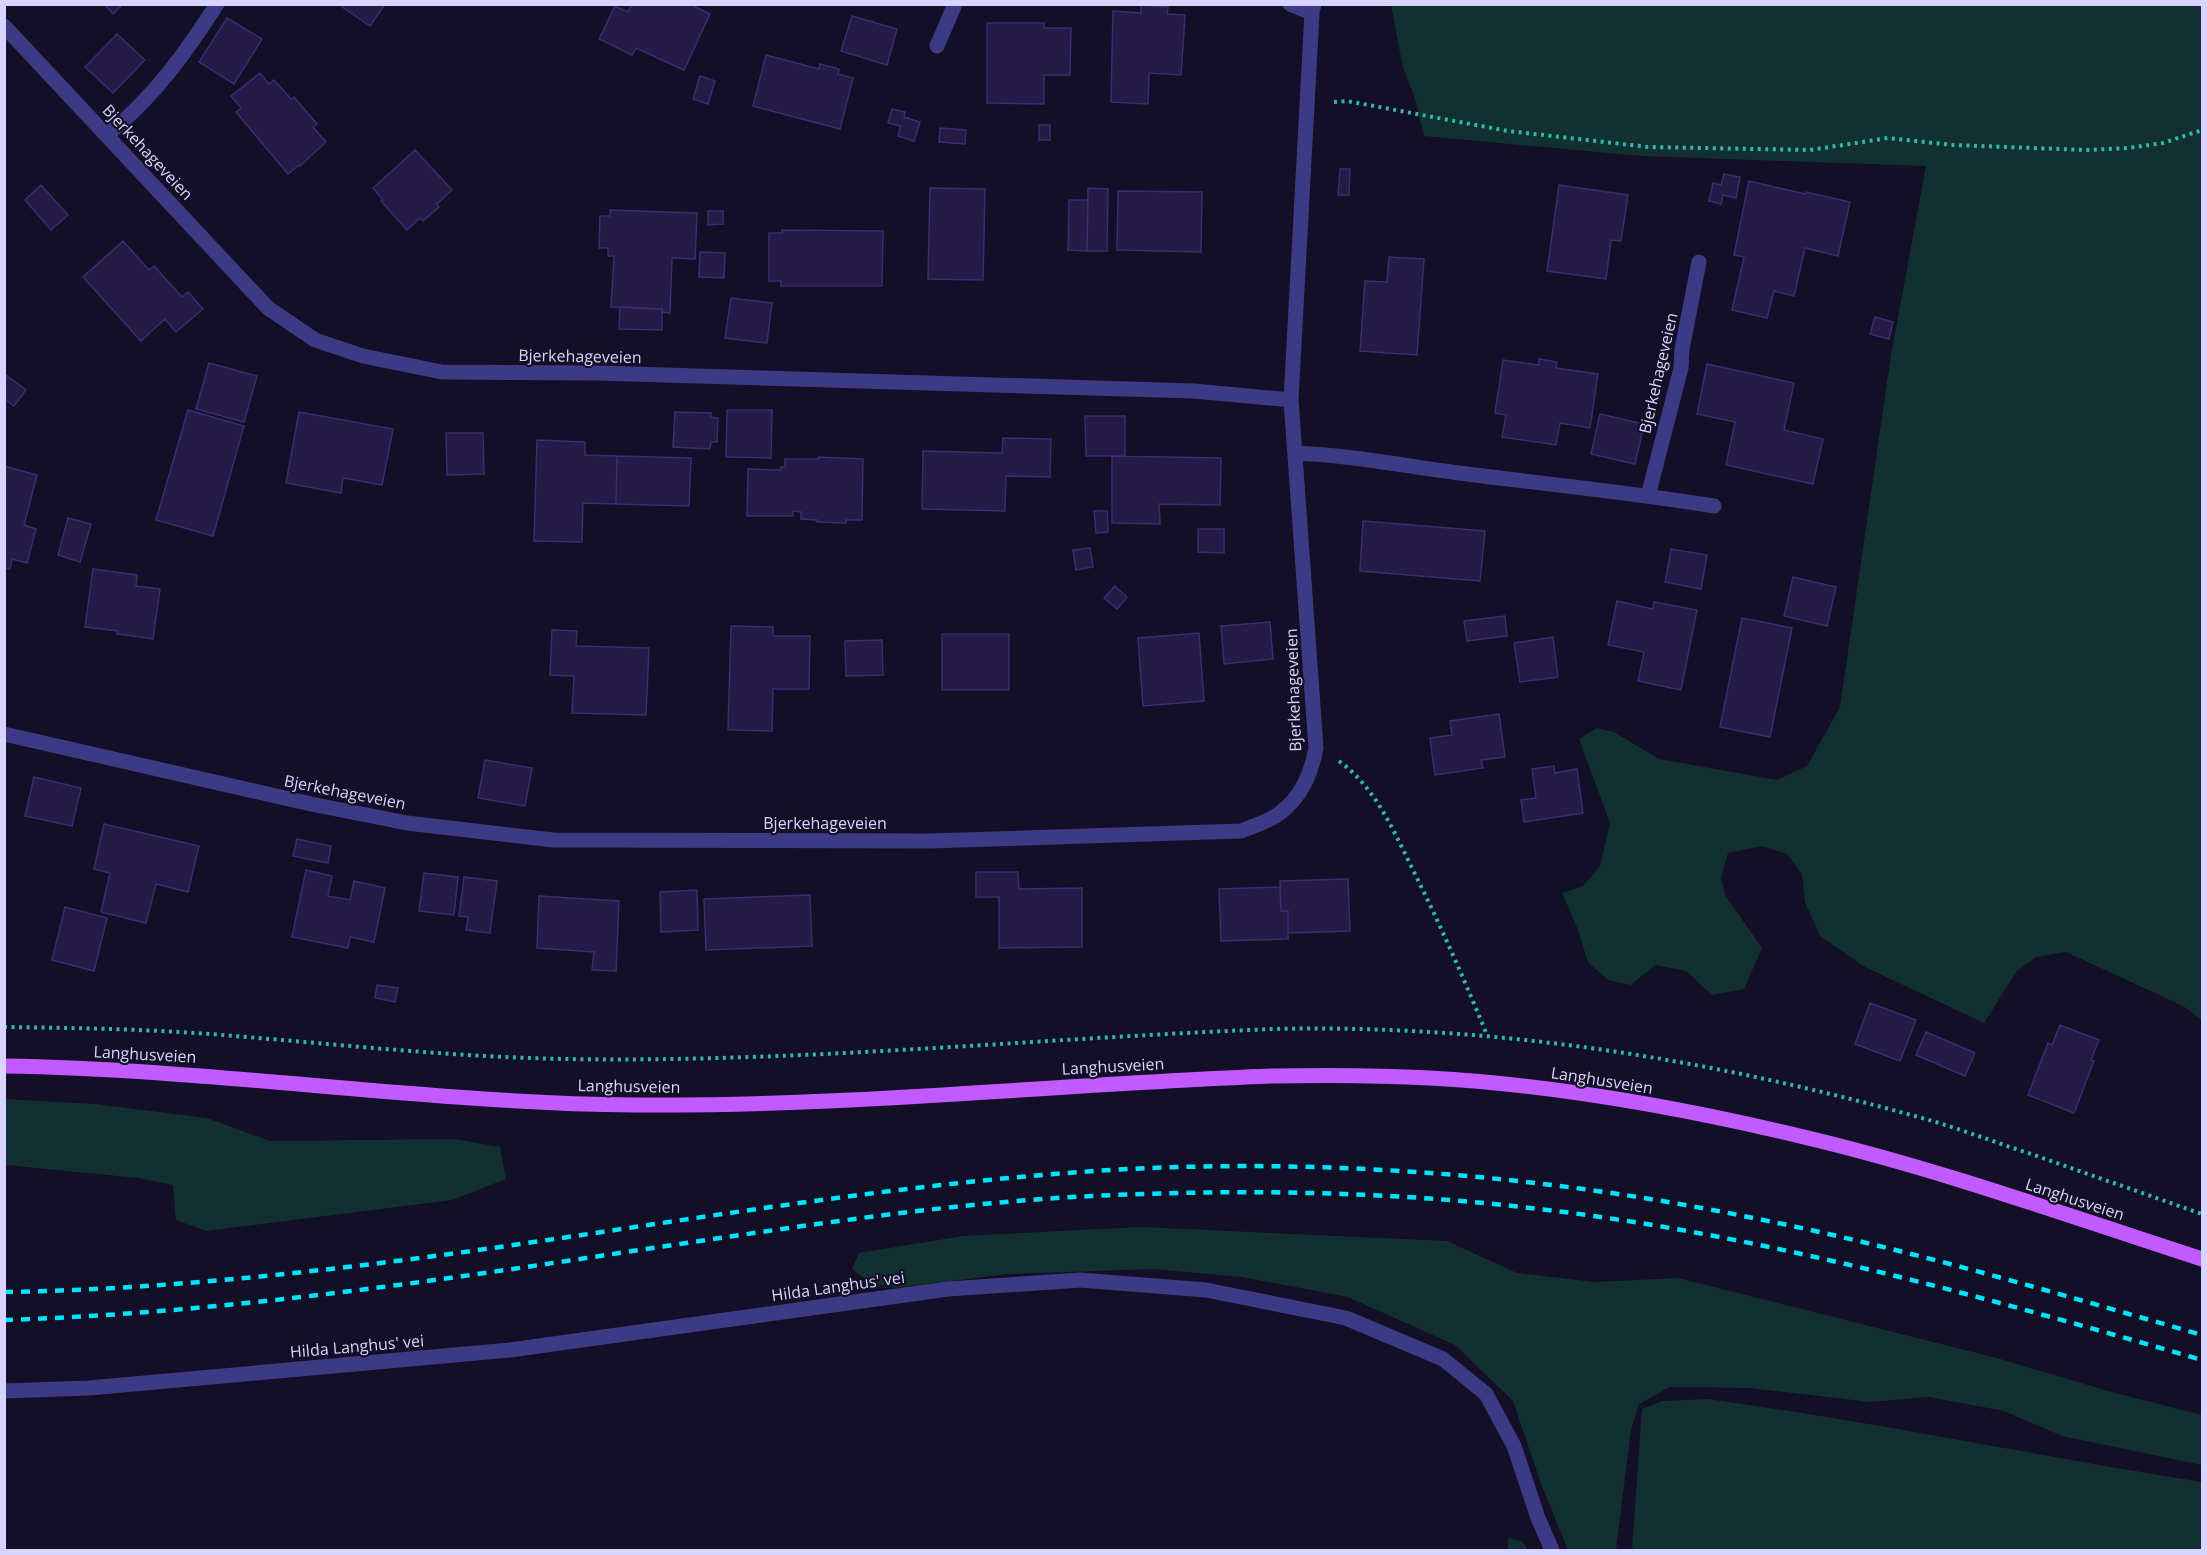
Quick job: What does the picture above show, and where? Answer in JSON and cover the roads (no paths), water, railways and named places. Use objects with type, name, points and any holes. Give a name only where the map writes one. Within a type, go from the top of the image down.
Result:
[{"type":"main road","name":"Langhusveien","points":[[4,1066],[138,1071],[498,1099],[634,1105],[817,1101],[1271,1076],[1347,1075],[1430,1078],[1501,1084],[1629,1101],[1718,1117],[1810,1138],[1987,1189],[2202,1259]]},
{"type":"street","points":[[107,135],[130,117],[160,86],[190,46],[217,4]]},
{"type":"street","points":[[938,46],[955,4]]},
{"type":"street","points":[[1290,4],[1313,9]]},
{"type":"street","name":"Bjerkehageveien","points":[[4,734],[406,823],[553,840],[929,841],[1241,831],[1279,814],[1297,796],[1311,773],[1316,748],[1290,400],[1313,9]]},
{"type":"street","name":"Bjerkehageveien","points":[[4,26],[268,308],[315,340],[363,356],[442,372],[598,373],[1194,391],[1290,400]]},
{"type":"street","name":"Bjerkehageveien","points":[[1648,496],[1681,368],[1682,349],[1699,262]]},
{"type":"street","points":[[1295,453],[1319,454],[1714,506]]},
{"type":"street","name":"Hilda Langhus' vei","points":[[4,1391],[89,1388],[510,1350],[948,1288],[1080,1280],[1206,1290],[1346,1318],[1443,1359],[1485,1394],[1514,1446],[1538,1518],[1552,1551]]},
{"type":"railway","points":[[4,1292],[143,1286],[326,1269],[903,1189],[1081,1172],[1247,1166],[1416,1172],[1500,1179],[1667,1202],[1806,1229],[1920,1256],[2202,1335]]},
{"type":"railway","points":[[4,1320],[251,1303],[415,1283],[821,1223],[983,1204],[1148,1194],[1316,1193],[1428,1198],[1539,1209],[1623,1220],[1707,1235],[1791,1252],[1956,1291],[2202,1360]]}]
